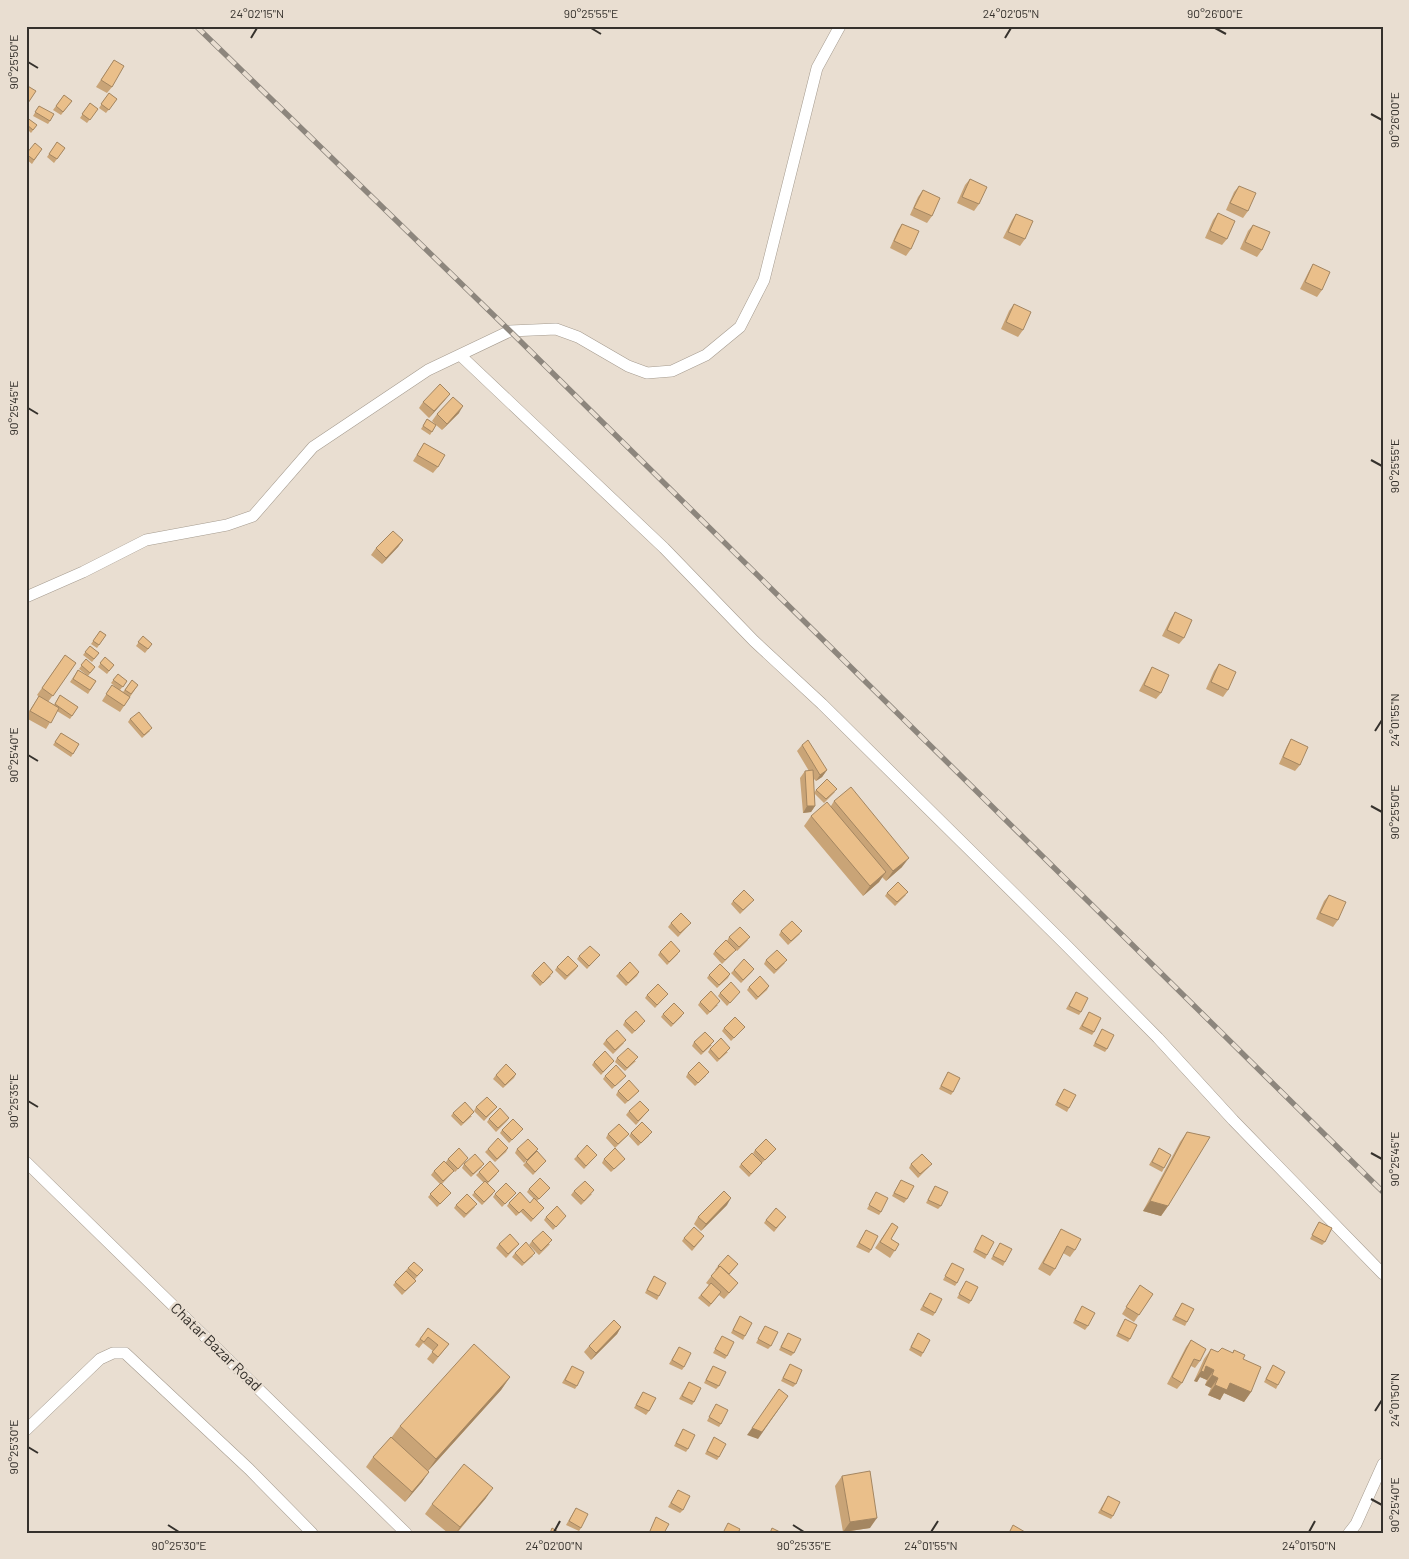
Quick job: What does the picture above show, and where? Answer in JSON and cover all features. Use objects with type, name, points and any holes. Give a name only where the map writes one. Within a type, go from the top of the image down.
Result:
[{"type":"street","points":[[26,597],[83,572],[146,540],[227,525],[253,516],[313,447],[428,370],[510,331],[556,329],[578,337],[628,366],[648,373],[672,371],[706,355],[740,327],[764,280],[817,68],[840,26]]},
{"type":"street","points":[[460,355],[664,548],[754,641],[822,704],[1064,943],[1158,1038],[1233,1120],[1383,1274]]},
{"type":"street","name":"Chatar Bazar Road","points":[[26,1162],[406,1533]]},
{"type":"street","points":[[26,1430],[100,1359],[113,1353],[125,1353],[249,1469],[312,1533]]},
{"type":"street","points":[[1349,1533],[1356,1524],[1383,1464]]},
{"type":"building","points":[[114,60],[124,66],[112,87],[101,80]]},
{"type":"building","points":[[26,85],[36,91],[26,106]]},
{"type":"building","points":[[109,93],[117,99],[109,110],[101,104]]},
{"type":"building","points":[[64,95],[72,101],[63,112],[56,106]]},
{"type":"building","points":[[90,103],[98,109],[90,120],[82,114]]},
{"type":"building","points":[[39,106],[54,114],[50,121],[35,112]]},
{"type":"building","points":[[26,117],[37,125],[33,130],[26,124]]},
{"type":"building","points":[[57,142],[65,148],[57,159],[49,154]]},
{"type":"building","points":[[35,143],[42,149],[34,160],[26,154]]},
{"type":"building","points":[[970,179],[987,187],[979,204],[962,197]]},
{"type":"building","points":[[1239,186],[1256,193],[1248,211],[1230,203]]},
{"type":"building","points":[[923,190],[940,198],[932,216],[914,208]]},
{"type":"building","points":[[1218,213],[1235,221],[1227,239],[1210,231]]},
{"type":"building","points":[[1016,214],[1033,221],[1025,239],[1008,232]]},
{"type":"building","points":[[902,224],[919,231],[911,249],[894,241]]},
{"type":"building","points":[[1253,225],[1270,232],[1262,250],[1245,242]]},
{"type":"building","points":[[1313,264],[1330,272],[1322,290],[1305,282]]},
{"type":"building","points":[[1014,304],[1031,312],[1023,330],[1006,322]]},
{"type":"building","points":[[440,384],[450,394],[434,411],[423,402]]},
{"type":"building","points":[[453,397],[463,406],[447,424],[437,414]]},
{"type":"building","points":[[427,419],[436,425],[432,432],[423,426]]},
{"type":"building","points":[[424,443],[445,455],[438,467],[417,455]]},
{"type":"building","points":[[393,531],[403,540],[386,558],[376,548]]},
{"type":"building","points":[[1175,612],[1192,620],[1184,638],[1167,630]]},
{"type":"building","points":[[100,631],[106,635],[99,645],[93,641]]},
{"type":"building","points":[[143,636],[152,644],[148,649],[138,642]]},
{"type":"building","points":[[90,646],[99,653],[94,659],[85,652]]},
{"type":"building","points":[[65,655],[76,663],[53,696],[42,688]]},
{"type":"building","points":[[105,657],[114,665],[109,671],[100,663]]},
{"type":"building","points":[[86,659],[95,667],[90,673],[81,665]]},
{"type":"building","points":[[1219,664],[1236,672],[1228,690],[1211,682]]},
{"type":"building","points":[[1152,667],[1169,675],[1161,693],[1144,685]]},
{"type":"building","points":[[78,670],[96,681],[90,690],[73,679]]},
{"type":"building","points":[[118,674],[127,681],[123,687],[113,680]]},
{"type":"building","points":[[132,680],[138,685],[131,694],[125,690]]},
{"type":"building","points":[[112,685],[130,697],[124,706],[106,694]]},
{"type":"building","points":[[60,695],[78,707],[72,716],[55,704]]},
{"type":"building","points":[[39,696],[59,708],[51,723],[30,711]]},
{"type":"building","points":[[139,712],[152,728],[144,735],[130,719]]},
{"type":"building","points":[[61,733],[79,744],[73,754],[55,742]]},
{"type":"building","points":[[1291,739],[1308,747],[1300,765],[1283,757]]},
{"type":"building","points":[[808,740],[827,770],[820,775],[802,745]]},
{"type":"building","points":[[813,770],[815,806],[807,806],[805,771]]},
{"type":"building","points":[[827,779],[837,789],[826,799],[816,790]]},
{"type":"building","points":[[851,787],[909,858],[893,871],[834,801]]},
{"type":"building","points":[[827,802],[886,872],[870,886],[811,816]]},
{"type":"building","points":[[898,882],[908,892],[897,902],[887,893]]},
{"type":"building","points":[[744,890],[754,900],[743,910],[733,901]]},
{"type":"building","points":[[1329,895],[1346,902],[1338,920],[1320,913]]},
{"type":"building","points":[[681,913],[691,923],[680,933],[671,923]]},
{"type":"building","points":[[792,921],[802,931],[791,941],[781,931]]},
{"type":"building","points":[[740,927],[750,937],[739,947],[729,937]]},
{"type":"building","points":[[726,940],[736,950],[725,960],[715,951]]},
{"type":"building","points":[[671,941],[680,951],[669,962],[660,952]]},
{"type":"building","points":[[590,946],[600,955],[589,966],[579,956]]},
{"type":"building","points":[[777,950],[787,960],[776,970],[766,960]]},
{"type":"building","points":[[568,956],[578,966],[567,976],[557,967]]},
{"type":"building","points":[[744,959],[754,969],[743,980],[734,970]]},
{"type":"building","points":[[544,962],[553,972],[543,983],[533,973]]},
{"type":"building","points":[[630,962],[639,972],[628,983],[619,973]]},
{"type":"building","points":[[720,964],[730,974],[719,985],[709,975]]},
{"type":"building","points":[[760,976],[769,986],[758,997],[749,987]]},
{"type":"building","points":[[731,982],[740,992],[730,1003],[720,993]]},
{"type":"building","points":[[658,984],[668,994],[657,1005],[647,995]]},
{"type":"building","points":[[711,991],[720,1001],[710,1012],[700,1002]]},
{"type":"building","points":[[1076,992],[1088,998],[1081,1012],[1069,1006]]},
{"type":"building","points":[[674,1003],[684,1013],[673,1024],[663,1014]]},
{"type":"building","points":[[636,1011],[645,1021],[635,1031],[625,1021]]},
{"type":"building","points":[[1089,1012],[1101,1018],[1094,1032],[1082,1026]]},
{"type":"building","points":[[735,1017],[745,1027],[734,1038],[724,1028]]},
{"type":"building","points":[[1102,1029],[1114,1035],[1107,1049],[1095,1043]]},
{"type":"building","points":[[617,1030],[626,1040],[615,1050],[606,1040]]},
{"type":"building","points":[[705,1032],[714,1041],[703,1052],[694,1042]]},
{"type":"building","points":[[721,1038],[730,1048],[719,1059],[710,1049]]},
{"type":"building","points":[[628,1048],[638,1057],[627,1068],[617,1058]]},
{"type":"building","points":[[605,1051],[614,1061],[603,1072],[594,1062]]},
{"type":"building","points":[[699,1062],[709,1072],[698,1083],[688,1073]]},
{"type":"building","points":[[506,1064],[516,1074],[505,1085],[496,1075]]},
{"type":"building","points":[[616,1065],[626,1076],[615,1086],[605,1076]]},
{"type":"building","points":[[948,1072],[960,1078],[953,1092],[941,1086]]},
{"type":"building","points":[[629,1080],[639,1091],[628,1101],[618,1091]]},
{"type":"building","points":[[1064,1089],[1076,1095],[1069,1108],[1057,1102]]},
{"type":"building","points":[[487,1097],[497,1107],[486,1117],[476,1107]]},
{"type":"building","points":[[640,1101],[649,1110],[638,1121],[629,1111]]},
{"type":"building","points":[[465,1102],[474,1112],[463,1123],[453,1113]]},
{"type":"building","points":[[500,1108],[509,1118],[498,1128],[489,1119]]},
{"type":"building","points":[[513,1119],[523,1129],[512,1140],[502,1130]]},
{"type":"building","points":[[642,1122],[652,1132],[641,1143],[631,1133]]},
{"type":"building","points":[[619,1124],[629,1134],[618,1144],[608,1134]]},
{"type":"building","points":[[1187,1132],[1210,1137],[1168,1206],[1150,1201]]},
{"type":"building","points":[[498,1138],[508,1148],[497,1159],[488,1149]]},
{"type":"building","points":[[528,1139],[538,1149],[527,1160],[517,1149]]},
{"type":"building","points":[[766,1139],[776,1149],[765,1160],[755,1150]]},
{"type":"building","points":[[587,1145],[597,1155],[586,1166],[577,1156]]},
{"type":"building","points":[[459,1148],[468,1158],[458,1169],[448,1159]]},
{"type":"building","points":[[615,1148],[625,1159],[614,1169],[604,1159]]},
{"type":"building","points":[[1159,1148],[1171,1155],[1164,1168],[1152,1162]]},
{"type":"building","points":[[537,1151],[546,1161],[535,1172],[526,1162]]},
{"type":"building","points":[[752,1153],[762,1163],[751,1174],[741,1164]]},
{"type":"building","points":[[475,1154],[484,1164],[473,1174],[464,1164]]},
{"type":"building","points":[[922,1154],[932,1164],[920,1174],[911,1164]]},
{"type":"building","points":[[444,1161],[454,1171],[443,1181],[434,1171]]},
{"type":"building","points":[[490,1161],[499,1171],[488,1182],[479,1172]]},
{"type":"building","points":[[540,1178],[550,1188],[539,1199],[529,1189]]},
{"type":"building","points":[[901,1180],[914,1186],[907,1199],[894,1193]]},
{"type":"building","points":[[485,1181],[495,1191],[484,1202],[474,1192]]},
{"type":"building","points":[[585,1181],[594,1190],[584,1201],[574,1191]]},
{"type":"building","points":[[441,1183],[451,1193],[440,1204],[430,1194]]},
{"type":"building","points":[[506,1183],[516,1193],[505,1204],[495,1194]]},
{"type":"building","points":[[935,1186],[948,1192],[941,1206],[928,1200]]},
{"type":"building","points":[[724,1191],[731,1198],[706,1224],[698,1217]]},
{"type":"building","points":[[520,1192],[530,1203],[534,1198],[544,1208],[533,1219],[523,1209],[519,1213],[509,1203]]},
{"type":"building","points":[[876,1192],[888,1198],[881,1212],[869,1205]]},
{"type":"building","points":[[467,1194],[477,1204],[466,1214],[456,1205]]},
{"type":"building","points":[[557,1206],[566,1216],[556,1227],[546,1217]]},
{"type":"building","points":[[776,1208],[786,1217],[776,1228],[766,1220]]},
{"type":"building","points":[[1319,1222],[1332,1228],[1325,1242],[1312,1235]]},
{"type":"building","points":[[892,1223],[898,1227],[891,1239],[899,1244],[895,1251],[880,1242]]},
{"type":"building","points":[[694,1227],[704,1236],[694,1247],[684,1238]]},
{"type":"building","points":[[1061,1229],[1081,1239],[1075,1250],[1067,1246],[1055,1269],[1043,1263]]},
{"type":"building","points":[[866,1230],[878,1236],[871,1250],[859,1243]]},
{"type":"building","points":[[543,1231],[552,1240],[541,1251],[532,1241]]},
{"type":"building","points":[[510,1234],[519,1244],[508,1254],[499,1244]]},
{"type":"building","points":[[982,1235],[994,1242],[987,1255],[975,1249]]},
{"type":"building","points":[[526,1242],[535,1253],[524,1263],[515,1253]]},
{"type":"building","points":[[1000,1243],[1012,1249],[1005,1262],[993,1256]]},
{"type":"building","points":[[728,1255],[738,1264],[729,1274],[718,1266]]},
{"type":"building","points":[[414,1262],[423,1270],[417,1276],[408,1268]]},
{"type":"building","points":[[952,1263],[964,1269],[957,1283],[945,1276]]},
{"type":"building","points":[[720,1266],[738,1283],[729,1293],[711,1276]]},
{"type":"building","points":[[406,1271],[416,1281],[405,1291],[395,1282]]},
{"type":"building","points":[[654,1276],[666,1283],[659,1296],[647,1290]]},
{"type":"building","points":[[966,1281],[978,1287],[971,1301],[959,1294]]},
{"type":"building","points":[[711,1283],[721,1292],[711,1304],[701,1295]]},
{"type":"building","points":[[1140,1285],[1153,1294],[1139,1315],[1126,1307]]},
{"type":"building","points":[[930,1293],[942,1299],[935,1313],[923,1306]]},
{"type":"building","points":[[1182,1303],[1194,1309],[1187,1322],[1175,1316]]},
{"type":"building","points":[[1082,1306],[1095,1313],[1088,1326],[1075,1320]]},
{"type":"building","points":[[740,1316],[752,1323],[745,1336],[733,1330]]},
{"type":"building","points":[[1125,1319],[1137,1325],[1130,1339],[1118,1333]]},
{"type":"building","points":[[614,1320],[621,1327],[596,1353],[589,1346]]},
{"type":"building","points":[[765,1326],[778,1332],[771,1346],[758,1339]]},
{"type":"building","points":[[428,1328],[449,1344],[438,1357],[432,1352],[438,1345],[428,1337],[424,1342],[420,1339]]},
{"type":"building","points":[[788,1333],[801,1339],[794,1353],[781,1347]]},
{"type":"building","points":[[918,1333],[930,1340],[923,1353],[911,1347]]},
{"type":"building","points":[[722,1336],[734,1342],[727,1356],[715,1349]]},
{"type":"building","points":[[1191,1340],[1206,1349],[1200,1361],[1194,1359],[1182,1383],[1172,1377]]},
{"type":"building","points":[[474,1344],[510,1377],[436,1459],[400,1426]]},
{"type":"building","points":[[679,1347],[691,1353],[684,1367],[672,1360]]},
{"type":"building","points":[[1222,1348],[1233,1353],[1234,1350],[1245,1355],[1243,1359],[1261,1367],[1251,1392],[1230,1383],[1227,1390],[1215,1385],[1218,1378],[1212,1375],[1214,1370],[1206,1366],[1204,1372],[1201,1371],[1211,1349],[1218,1352]]},
{"type":"building","points":[[790,1364],[802,1370],[796,1384],[783,1378]]},
{"type":"building","points":[[1273,1365],[1285,1372],[1278,1385],[1266,1379]]},
{"type":"building","points":[[572,1366],[584,1372],[577,1386],[565,1380]]},
{"type":"building","points":[[713,1366],[726,1372],[719,1386],[706,1380]]},
{"type":"building","points":[[689,1382],[701,1388],[694,1402],[682,1396]]},
{"type":"building","points":[[779,1389],[788,1396],[762,1432],[752,1428]]},
{"type":"building","points":[[643,1392],[656,1398],[649,1411],[636,1405]]},
{"type":"building","points":[[716,1404],[728,1410],[721,1424],[709,1417]]},
{"type":"building","points":[[683,1429],[695,1435],[688,1449],[676,1443]]},
{"type":"building","points":[[391,1437],[429,1472],[412,1492],[373,1457]]},
{"type":"building","points":[[714,1437],[726,1444],[719,1457],[707,1451]]},
{"type":"building","points":[[464,1464],[493,1488],[460,1527],[432,1504]]},
{"type":"building","points":[[870,1471],[877,1518],[850,1522],[842,1476]]},
{"type":"building","points":[[678,1490],[690,1496],[683,1510],[671,1503]]},
{"type":"building","points":[[1108,1496],[1120,1502],[1113,1516],[1101,1510]]},
{"type":"building","points":[[576,1508],[588,1514],[581,1528],[569,1521]]},
{"type":"building","points":[[656,1517],[669,1524],[664,1533],[653,1533],[650,1531]]},
{"type":"building","points":[[728,1523],[740,1529],[738,1533],[723,1533]]},
{"type":"building","points":[[1013,1525],[1025,1532],[1025,1533],[1009,1533]]},
{"type":"building","points":[[552,1528],[560,1533],[550,1533]]},
{"type":"building","points":[[772,1528],[782,1533],[770,1533]]},
{"type":"railway","points":[[196,26],[510,331],[1383,1192]]}]
